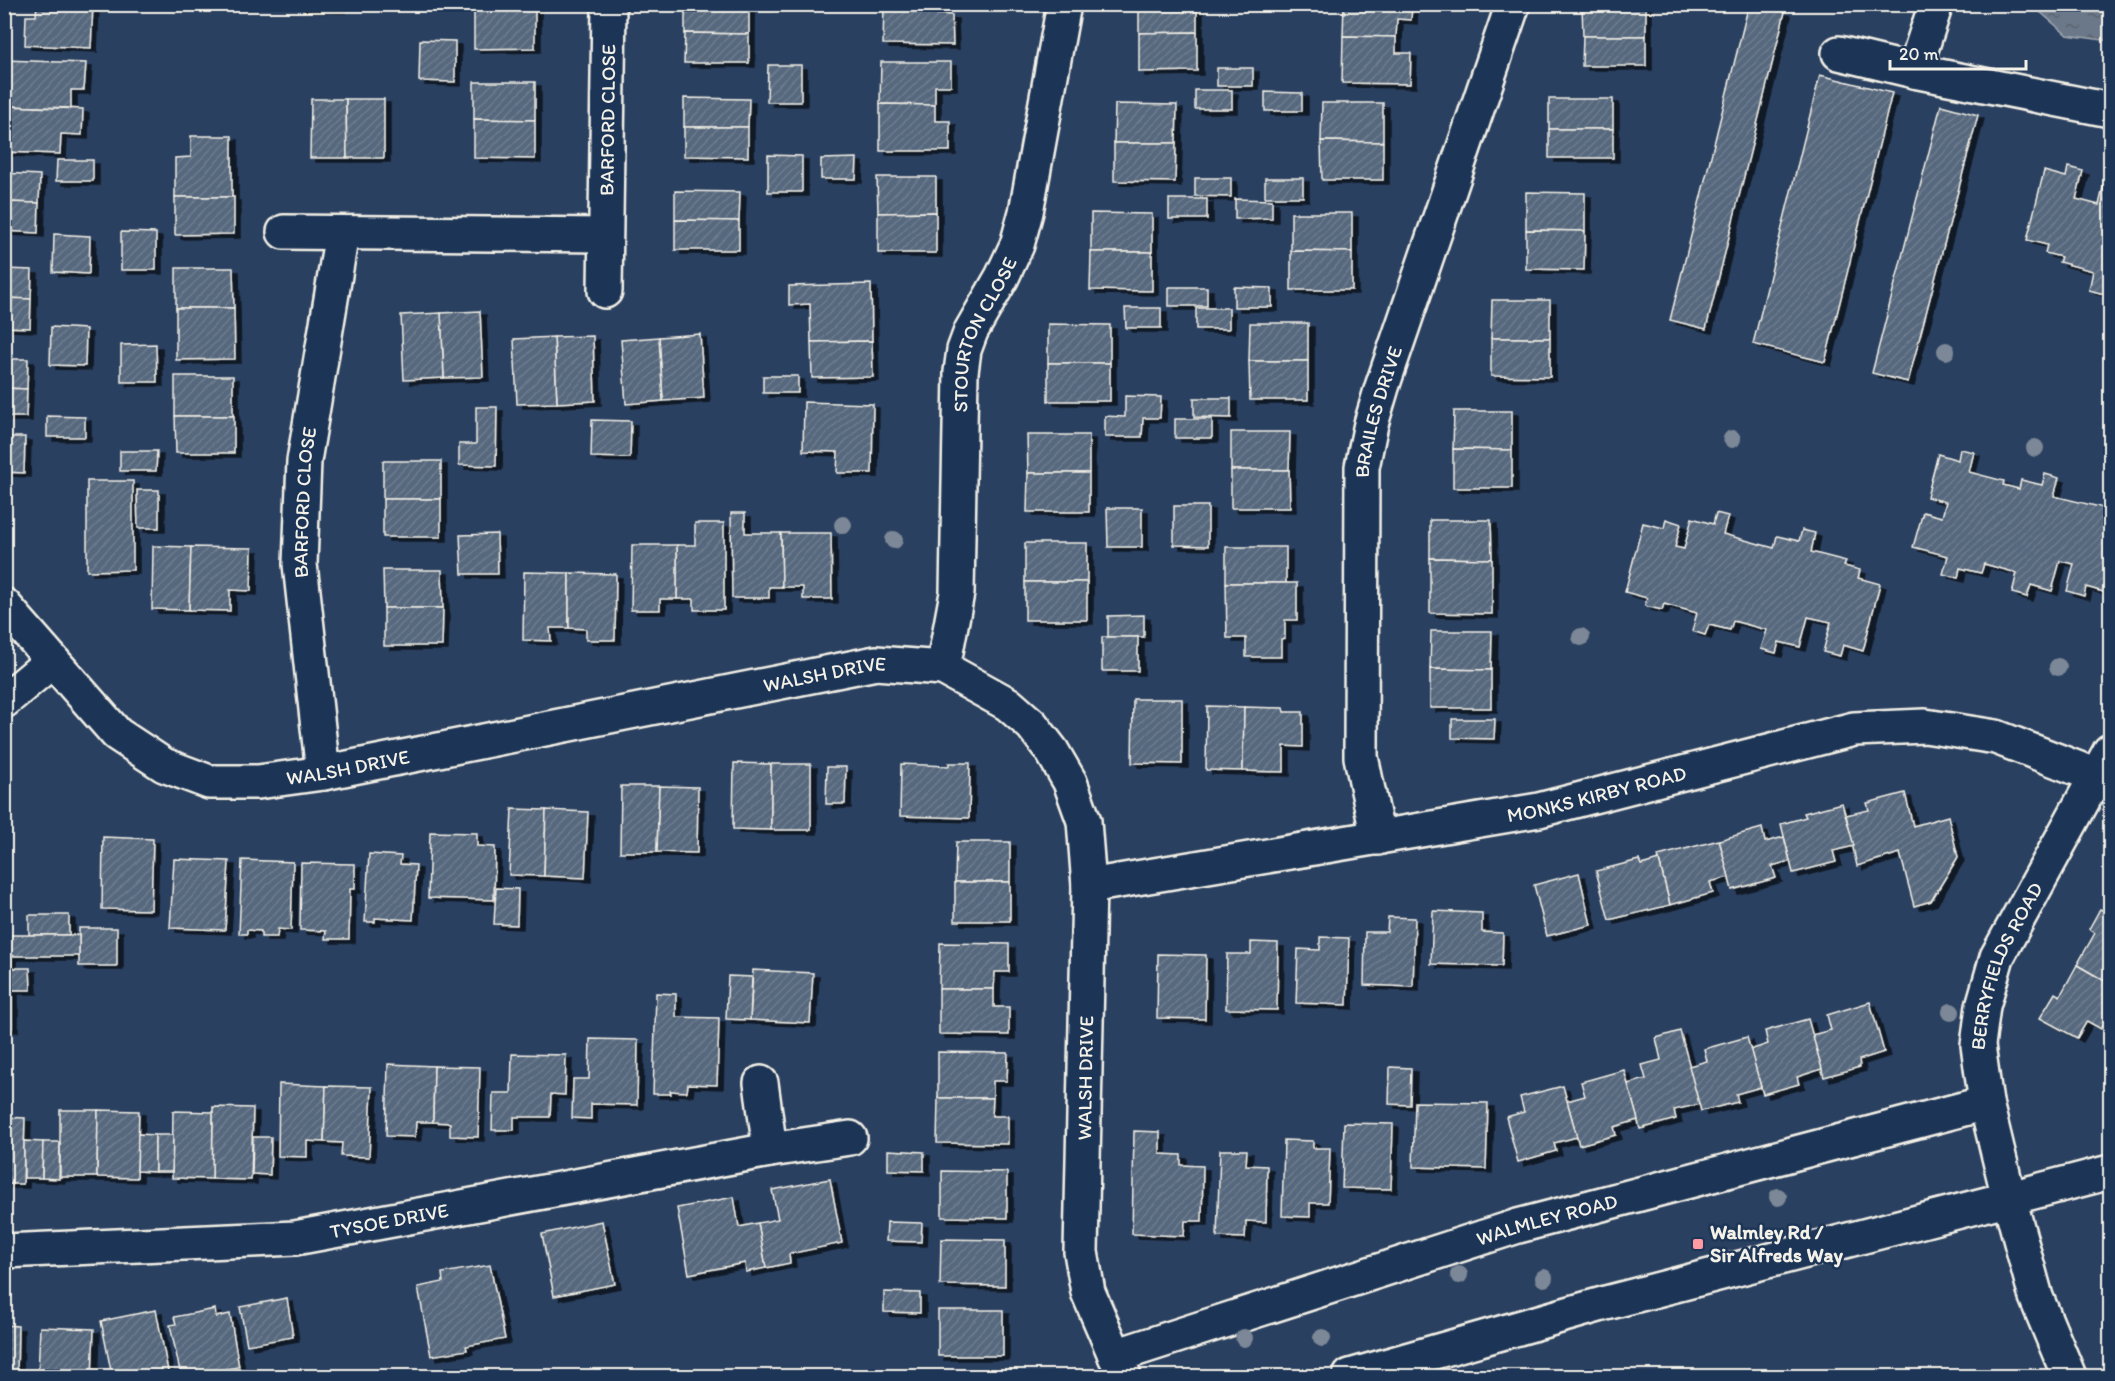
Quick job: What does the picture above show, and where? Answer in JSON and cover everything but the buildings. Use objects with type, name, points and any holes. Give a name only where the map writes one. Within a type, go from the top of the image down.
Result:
[{"type":"street","name":"BARFORD CLOSE","points":[[605,291],[609,4]]},
{"type":"street","name":"STOURTON CLOSE","points":[[943,668],[957,592],[961,372],[964,350],[971,331],[1002,277],[1017,245],[1026,212],[1064,4]]},
{"type":"street","name":"BRAILES DRIVE","points":[[1378,838],[1361,756],[1362,467],[1382,387],[1513,4]]},
{"type":"street","points":[[1914,71],[1936,4]]},
{"type":"street","points":[[1839,53],[1914,71],[2110,110]]},
{"type":"street","points":[[284,232],[605,235]]},
{"type":"street","name":"BARFORD CLOSE","points":[[323,773],[300,564],[304,461],[342,233]]},
{"type":"street","name":"WALSH DRIVE","points":[[4,605],[117,734],[164,765],[209,782],[258,782],[323,773],[876,663],[943,668],[1008,704],[1032,725],[1052,751],[1070,782],[1084,821],[1089,886],[1081,1252],[1088,1292],[1119,1366]]},
{"type":"street","points":[[4,701],[52,661]]},
{"type":"street","name":"MONKS KIRBY ROAD","points":[[1089,886],[1539,810],[1854,729],[1925,726],[1996,737],[2104,764]]},
{"type":"street","name":"BERRYFIELDS ROAD","points":[[2069,1377],[2036,1297],[2008,1197],[1986,1103],[1978,1045],[1983,1006],[1997,957],[2104,764]]},
{"type":"street","points":[[761,1083],[771,1150]]},
{"type":"street","name":"WALMLEY ROAD","points":[[1119,1366],[1518,1226],[1986,1103]]},
{"type":"street","name":"TYSOE DRIVE","points":[[4,1251],[295,1238],[771,1150],[850,1138]]},
{"type":"street","points":[[1350,1377],[1606,1303],[2110,1172]]},
{"type":"water","points":[[2032,5],[2110,5],[2110,41],[2067,35]]},
{"type":"place","name":"Walmley Rd / Sir Alfreds Way","points":[[1698,1244]]}]
